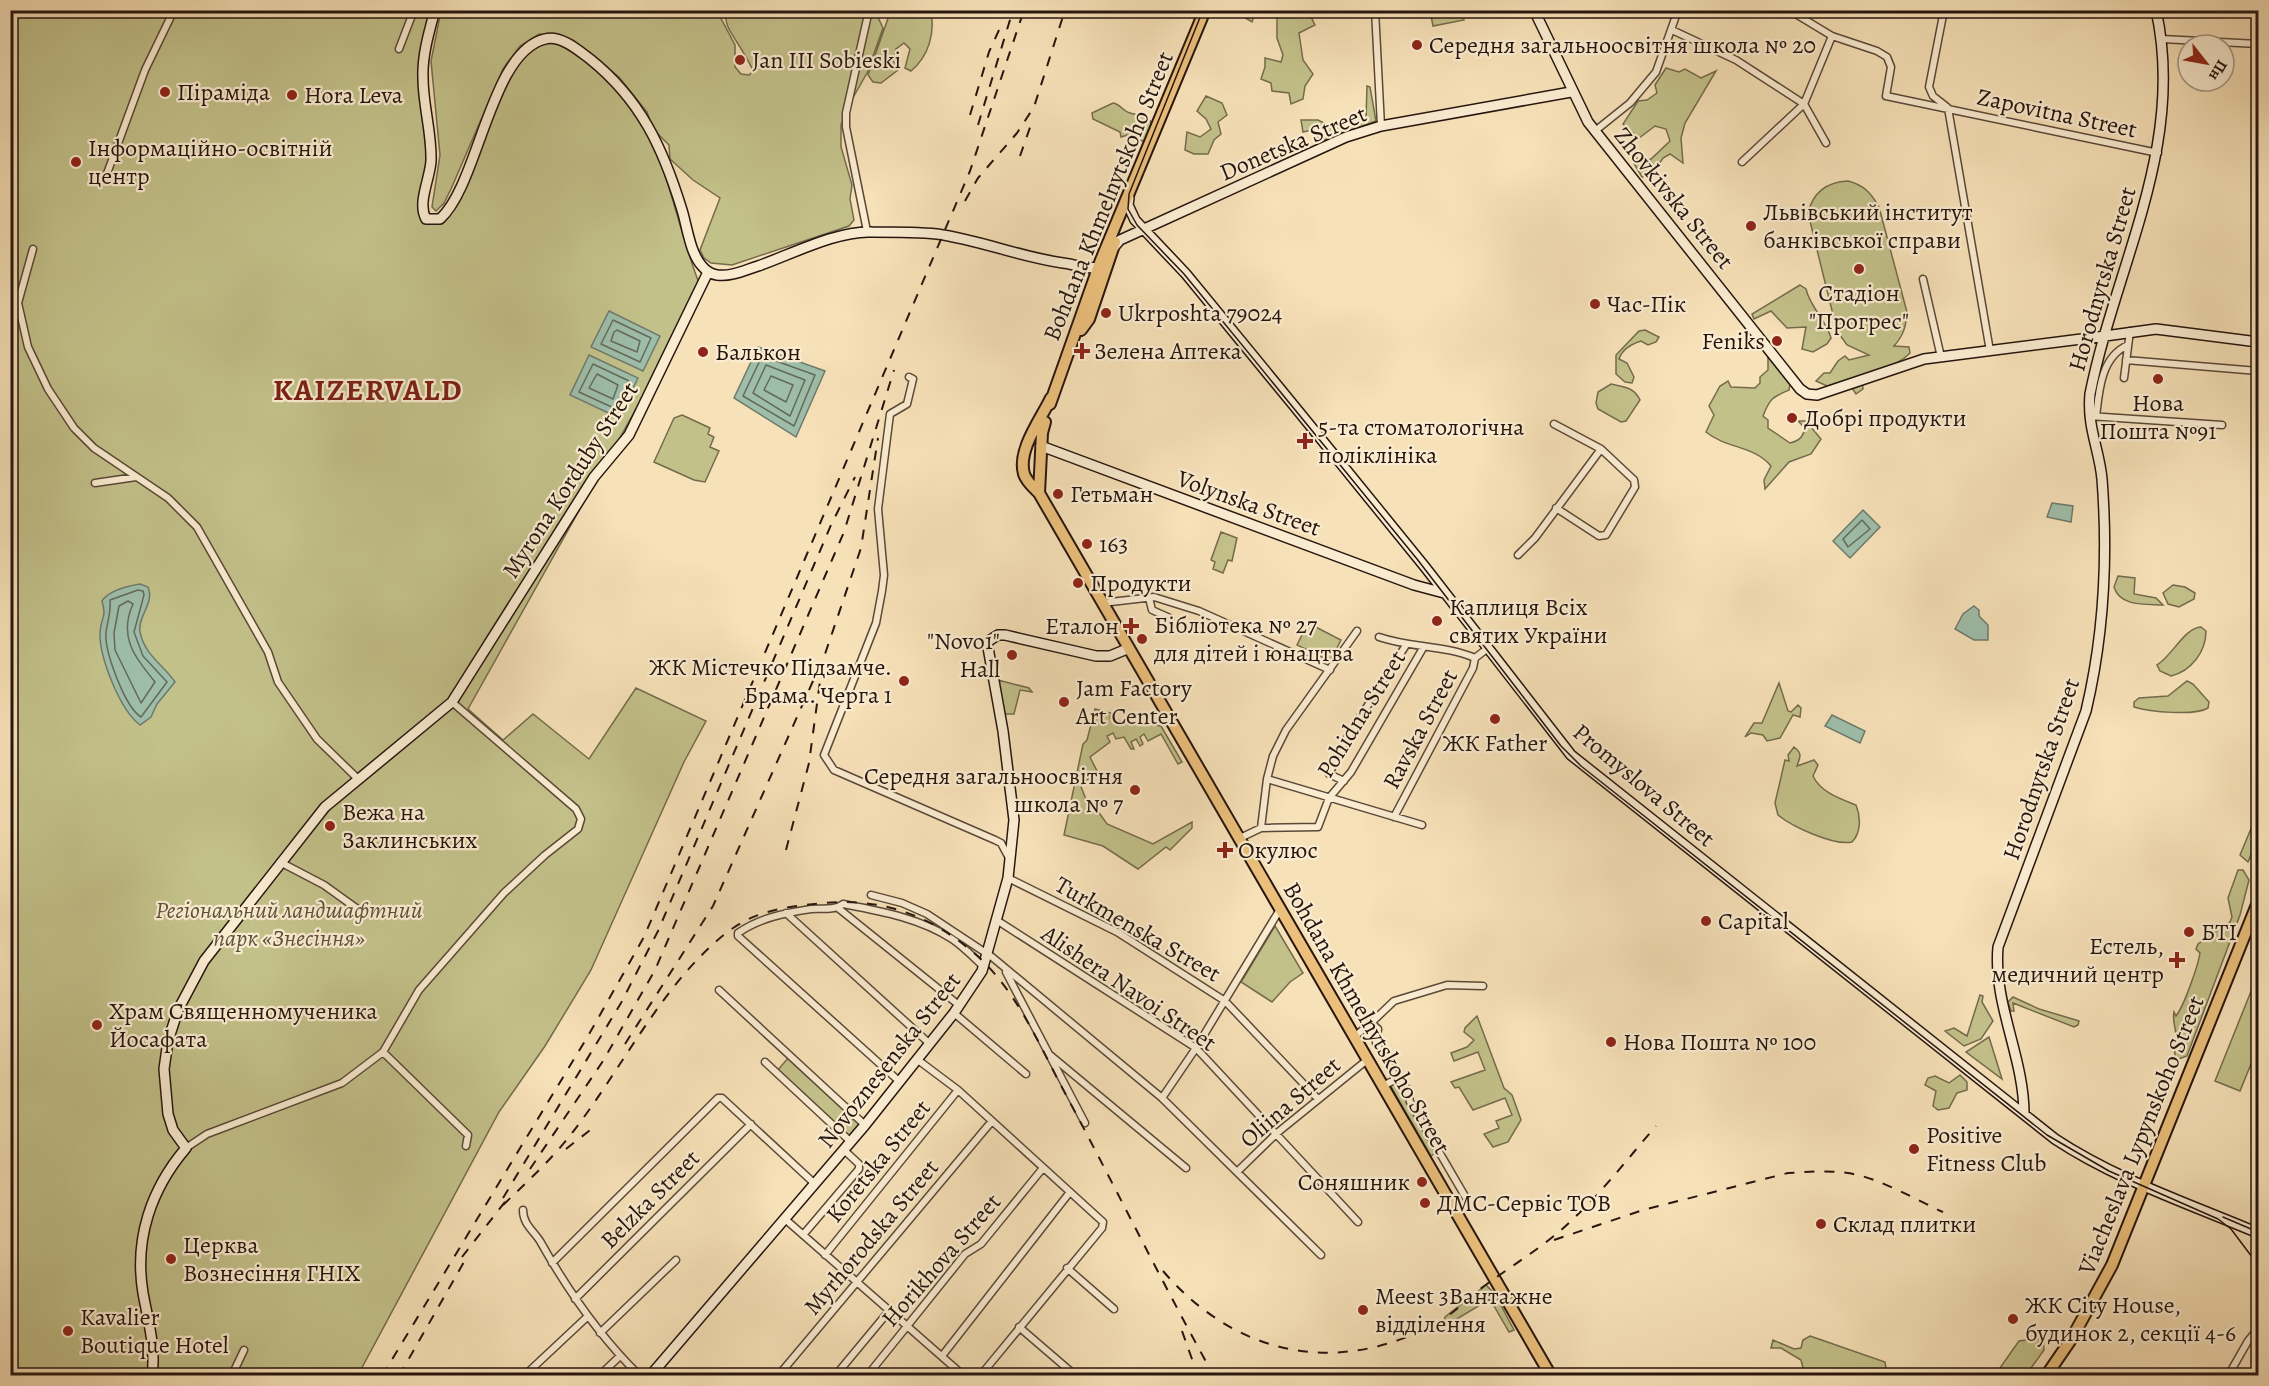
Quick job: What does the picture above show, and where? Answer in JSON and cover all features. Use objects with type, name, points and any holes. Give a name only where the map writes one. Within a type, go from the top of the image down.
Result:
[{"type":"main road","name":"Bohdana Khmelnytskoho Street","points":[[1039,493],[1041,446],[1052,398],[1099,267],[1128,202],[1205,10]]},
{"type":"main road","points":[[1072,343],[1089,319],[1128,202]]},
{"type":"main road","name":"Bohdana Khmelnytskoho Street","points":[[1052,398],[1026,447],[1023,459],[1025,477],[1039,493],[1127,649],[1551,1376]]},
{"type":"main road","points":[[1026,447],[1035,444],[1041,446]]},
{"type":"main road","points":[[1025,477],[1035,480],[1041,470]]},
{"type":"main road","name":"Viacheslava Lypynskoho Street","points":[[2046,1376],[2098,1293],[2145,1186],[2259,902]]},
{"type":"street","points":[[105,179],[145,70],[174,10]]},
{"type":"street","points":[[399,49],[414,10]]},
{"type":"street","points":[[435,10],[424,58],[423,77],[431,160],[423,201],[423,213],[426,219],[440,219],[451,205],[498,92],[518,59],[544,39],[556,39],[563,41],[609,74],[628,94],[642,115],[668,168],[698,259],[708,272],[718,275],[737,274],[842,236],[867,231],[935,234],[1048,261],[1099,267]]},
{"type":"street","points":[[867,231],[846,127],[846,113],[869,10]]},
{"type":"street","points":[[1375,10],[1381,126]]},
{"type":"street","name":"Zhovkivska Street","points":[[1534,10],[1571,92],[1595,131],[1800,389],[1807,394],[1817,394],[1885,370],[1941,357]]},
{"type":"street","points":[[1595,131],[1645,88],[1656,72],[1678,10]]},
{"type":"street","points":[[1742,162],[1804,104],[1832,36],[1789,10]]},
{"type":"street","points":[[1944,10],[1929,87],[1934,96],[1948,108],[1990,351]]},
{"type":"street","name":"Horodnytska Street","points":[[2024,1114],[2018,1071],[1995,973],[1998,947],[2086,711],[2094,675],[2106,572],[2102,479],[2090,394],[2104,336],[2158,153],[2164,91],[2163,39],[2156,10]]},
{"type":"street","points":[[1672,30],[1736,60],[1804,104],[1826,143]]},
{"type":"street","name":"Zapovitna Street","points":[[1832,36],[1877,51],[1887,57],[1892,67],[1886,96],[2158,153]]},
{"type":"street","points":[[2163,39],[2259,44]]},
{"type":"street","name":"Donetska Street","points":[[1099,267],[1118,241],[1336,142],[1381,126],[1571,92]]},
{"type":"street","name":"Promyslova Street","points":[[1128,202],[1133,217],[1186,274],[1444,592],[1571,755],[2024,1114],[2079,1155],[2145,1186],[2259,1233]]},
{"type":"street","points":[[33,249],[18,303],[28,347],[48,389],[74,428],[94,448],[168,498],[197,527],[268,652],[282,687],[316,739],[357,778]]},
{"type":"street","name":"Myrona Korduby Street","points":[[186,1148],[173,1130],[166,1097],[164,1069],[173,1023],[204,961],[325,807],[357,778],[452,702],[594,477],[629,435],[708,272]]},
{"type":"street","points":[[1923,279],[1941,357],[2156,329],[2259,342]]},
{"type":"street","points":[[2124,378],[2131,331]]},
{"type":"street","points":[[2128,345],[2110,358],[2104,370],[2093,416],[2222,425]]},
{"type":"street","points":[[2126,360],[2259,371]]},
{"type":"street","points":[[909,377],[913,379],[907,404],[890,414],[879,486],[878,532],[884,575],[876,623],[824,755],[834,770],[994,840],[1005,849],[1008,863]]},
{"type":"street","points":[[1554,424],[1601,449],[1635,480],[1635,487],[1606,535],[1599,536],[1556,508]]},
{"type":"street","name":"Volynska Street","points":[[1041,446],[1412,584],[1444,592]]},
{"type":"street","points":[[1518,555],[1534,538],[1601,449]]},
{"type":"street","points":[[95,483],[137,477]]},
{"type":"street","points":[[1101,603],[1149,598],[1200,611],[1330,670]]},
{"type":"street","points":[[1149,598],[1152,610],[1170,618]]},
{"type":"street","points":[[1261,828],[1267,779],[1273,756],[1286,730],[1357,632]]},
{"type":"street","name":"Novoznesenska Street","points":[[650,1376],[865,1125],[957,1010],[984,967],[1008,878],[1014,820],[1003,731],[987,642],[992,638],[1005,635],[1096,656],[1110,656],[1127,649]]},
{"type":"street","points":[[1379,637],[1423,648],[1455,650],[1475,658],[1488,648]]},
{"type":"street","points":[[1344,781],[1329,774],[1344,743],[1406,645]]},
{"type":"street","name":"Pohidna Street","points":[[1329,798],[1344,781],[1394,704],[1423,648]]},
{"type":"street","name":"Ravska Street","points":[[1394,817],[1473,668],[1475,658]]},
{"type":"street","points":[[152,1376],[153,1350],[141,1266],[142,1232],[153,1201],[175,1161],[186,1148],[217,1131],[335,1087],[384,1052],[419,990],[504,893],[544,855],[578,829],[581,819],[576,810],[452,702]]},
{"type":"street","points":[[1267,779],[1422,825]]},
{"type":"street","points":[[1238,839],[1261,828],[1318,827],[1329,798]]},
{"type":"street","points":[[994,840],[1008,836],[1014,820]]},
{"type":"street","points":[[280,862],[324,885],[363,913]]},
{"type":"street","name":"Turkmenska Street","points":[[1008,878],[1117,932],[1225,1001],[1318,1099]]},
{"type":"street","points":[[871,895],[902,903],[927,914],[988,954],[1162,1098],[1321,1255]]},
{"type":"street","points":[[900,1082],[738,936],[740,931],[761,920],[786,913],[838,908],[843,904],[886,912],[925,926],[953,940],[984,967]]},
{"type":"street","points":[[838,908],[957,1010],[1026,1074]]},
{"type":"street","points":[[1162,1098],[1196,1048],[1279,911]]},
{"type":"street","points":[[786,913],[930,1044]]},
{"type":"street","name":"Alishera Navoi Street","points":[[998,921],[1196,1048],[1358,1222]]},
{"type":"street","points":[[1004,969],[1085,1123]]},
{"type":"street","points":[[1354,1037],[1394,1001],[1447,984],[1483,987]]},
{"type":"street","points":[[719,990],[865,1125]]},
{"type":"street","points":[[1371,1023],[1378,1029],[1376,1043],[1394,1074],[1394,1080]]},
{"type":"street","points":[[384,1052],[468,1135],[466,1146]]},
{"type":"street","points":[[1050,1054],[1186,1168]]},
{"type":"street","points":[[918,1060],[958,1090],[1103,1222],[1102,1228],[980,1376]]},
{"type":"street","name":"Oliina Street","points":[[1237,1172],[1277,1133],[1367,1060]]},
{"type":"street","points":[[765,1062],[851,1142]]},
{"type":"street","points":[[1383,1086],[1398,1078],[1402,1081],[1410,1094],[1410,1102],[1466,1198]]},
{"type":"street","name":"Koretska Street","points":[[825,1255],[958,1090]]},
{"type":"street","points":[[552,1263],[718,1098],[722,1098],[815,1184]]},
{"type":"street","name":"Myrhorodska Street","points":[[778,1376],[992,1121]]},
{"type":"street","name":"Belzka Street","points":[[574,1299],[751,1124]]},
{"type":"street","points":[[803,1235],[859,1169],[859,1164],[844,1150]]},
{"type":"street","name":"Horikhova Street","points":[[867,1376],[965,1254],[981,1244],[1043,1168]]},
{"type":"street","points":[[942,1356],[1070,1192]]},
{"type":"street","points":[[523,1210],[523,1221],[539,1239],[574,1299],[600,1333],[640,1376]]},
{"type":"street","points":[[785,1219],[964,1376]]},
{"type":"street","points":[[600,1333],[676,1260]]},
{"type":"street","points":[[1067,1268],[1114,1309]]},
{"type":"street","points":[[835,1376],[889,1311]]},
{"type":"street","points":[[524,1376],[587,1317]]},
{"type":"street","points":[[1019,1327],[1076,1376]]},
{"type":"street","points":[[2228,1376],[2248,1341],[2259,1329]]},
{"type":"street","points":[[236,1376],[234,1371],[244,1350]]},
{"type":"street","points":[[599,1376],[620,1356]]},
{"type":"green space","points":[[891,10],[931,11],[932,28],[929,44],[922,58],[911,71],[905,68],[910,49],[904,43],[896,49],[893,60],[898,70],[881,83],[873,82],[868,75]]},
{"type":"green space","name":"Регіональний ландшафтний парк «Знесіння»","points":[[10,11],[433,11],[422,57],[428,155],[425,182],[418,208],[421,217],[432,224],[439,223],[511,74],[528,51],[550,41],[561,45],[585,59],[615,85],[634,109],[661,164],[699,283],[660,366],[468,709],[503,740],[533,714],[589,759],[636,688],[706,721],[684,762],[591,970],[545,1046],[499,1112],[358,1375],[11,1375]]},
{"type":"green space","points":[[441,11],[717,11],[735,45],[735,67],[741,74],[749,75],[753,71],[728,27],[723,11],[875,11],[883,28],[867,73],[841,125],[841,147],[852,185],[850,199],[854,220],[849,226],[732,265],[711,263],[704,258],[700,250],[720,198],[693,180],[670,159],[669,145],[653,129],[647,112],[619,77],[573,40],[556,35],[539,34],[520,46],[503,69],[451,189],[444,203],[436,211],[432,207],[440,155],[431,61]]},
{"type":"green space","points":[[1242,11],[1308,11],[1315,25],[1299,33],[1303,60],[1313,74],[1305,86],[1303,99],[1291,104],[1289,93],[1272,91],[1271,83],[1261,79],[1265,58],[1281,62],[1283,55],[1277,38],[1277,17],[1255,13],[1252,22],[1242,16]]},
{"type":"green space","points":[[1430,11],[1463,11],[1464,20],[1433,26]]},
{"type":"green space","points":[[1666,68],[1679,72],[1685,69],[1701,78],[1716,71],[1685,123],[1681,138],[1683,163],[1670,154],[1663,158],[1652,175],[1642,177],[1632,160],[1637,158],[1643,162],[1651,159],[1670,141],[1666,129],[1655,126],[1639,138],[1623,124],[1638,101],[1647,100],[1657,93],[1655,85]]},
{"type":"green space","points":[[1367,86],[1370,87],[1376,121],[1325,140],[1317,137],[1312,130],[1303,132],[1301,120],[1318,120],[1330,126],[1366,118]]},
{"type":"green space","points":[[1206,96],[1222,103],[1227,115],[1218,122],[1221,134],[1214,140],[1208,154],[1194,154],[1185,150],[1187,132],[1200,137],[1211,129],[1206,119],[1197,111]]},
{"type":"green space","points":[[1113,103],[1128,112],[1150,120],[1153,128],[1149,138],[1144,142],[1131,134],[1121,137],[1120,132],[1093,119],[1092,113]]},
{"type":"green space","name":"Стадіон \"Прогрес\"","points":[[1848,181],[1866,190],[1879,207],[1907,312],[1904,330],[1894,346],[1909,347],[1910,353],[1899,362],[1862,378],[1863,389],[1856,394],[1848,382],[1827,386],[1816,381],[1824,373],[1830,373],[1838,361],[1845,356],[1849,360],[1869,355],[1847,345],[1837,331],[1808,213],[1813,199],[1827,186]]},
{"type":"green space","points":[[1800,285],[1806,289],[1831,338],[1827,344],[1813,352],[1802,349],[1806,327],[1787,328],[1771,311],[1754,319],[1752,314]]},
{"type":"green space","points":[[1645,330],[1659,337],[1656,342],[1648,345],[1641,341],[1622,352],[1619,359],[1627,363],[1634,377],[1632,383],[1625,382],[1616,374],[1616,355],[1639,331]]},
{"type":"green space","points":[[1768,356],[1790,384],[1789,390],[1776,397],[1768,405],[1763,416],[1768,420],[1768,428],[1790,443],[1800,438],[1804,431],[1805,428],[1798,421],[1806,421],[1821,439],[1811,454],[1789,462],[1765,489],[1764,480],[1771,466],[1764,459],[1748,450],[1722,442],[1706,432],[1714,415],[1709,406],[1720,386],[1728,381],[1731,387],[1755,388],[1760,383],[1760,377],[1768,370]]},
{"type":"green space","points":[[1611,384],[1632,390],[1640,400],[1626,421],[1621,422],[1598,409],[1596,403],[1598,392]]},
{"type":"green space","points":[[682,415],[710,428],[708,434],[714,437],[710,447],[719,451],[705,482],[694,480],[654,462],[674,418]]},
{"type":"green space","points":[[1221,532],[1237,538],[1232,561],[1228,560],[1223,573],[1213,569],[1215,562],[1211,560]]},
{"type":"green space","points":[[2118,576],[2135,578],[2134,594],[2156,598],[2163,605],[2134,603],[2122,598],[2114,587]]},
{"type":"green space","points":[[2173,585],[2185,587],[2195,593],[2194,599],[2179,607],[2168,604],[2163,593]]},
{"type":"green space","points":[[1308,623],[1341,640],[1330,661],[1297,645]]},
{"type":"green space","points":[[2201,627],[2206,631],[2205,639],[2196,660],[2185,670],[2171,676],[2160,671],[2157,665],[2189,632]]},
{"type":"green space","points":[[998,680],[1029,688],[1032,692],[1020,690],[1014,714],[1004,714]]},
{"type":"green space","points":[[2187,681],[2193,684],[2209,702],[2208,708],[2193,712],[2172,712],[2134,707],[2134,702],[2139,698],[2168,696]]},
{"type":"green space","points":[[1779,683],[1788,711],[1791,712],[1798,705],[1801,708],[1800,717],[1793,715],[1780,738],[1767,741],[1763,735],[1751,733],[1745,737],[1754,723],[1762,723]]},
{"type":"green space","points":[[1095,709],[1111,713],[1110,718],[1134,725],[1135,722],[1161,726],[1182,762],[1178,764],[1161,734],[1148,741],[1144,734],[1140,737],[1143,744],[1140,746],[1136,739],[1131,742],[1134,749],[1131,749],[1124,737],[1116,739],[1113,733],[1107,736],[1110,742],[1090,757],[1098,773],[1080,784],[1090,810],[1095,807],[1107,824],[1153,844],[1192,822],[1192,828],[1170,850],[1166,847],[1138,869],[1103,846],[1064,835],[1083,744],[1087,740]]},
{"type":"green space","points":[[1794,747],[1800,754],[1797,766],[1814,760],[1818,765],[1813,776],[1816,782],[1832,794],[1856,805],[1859,825],[1852,842],[1835,841],[1814,834],[1793,825],[1778,815],[1775,803],[1785,760],[1789,761],[1788,755]]},
{"type":"green space","points":[[2258,812],[2258,837],[2248,862],[2240,855]]},
{"type":"green space","points":[[2238,870],[2243,870],[2249,880],[2240,915],[2187,1056],[2176,1060],[2174,1012],[2176,1016],[2197,967],[2200,953],[2196,949],[2198,944],[2230,922],[2232,917],[2228,898]]},
{"type":"green space","points":[[1275,926],[1303,973],[1290,982],[1272,1002],[1241,982]]},
{"type":"green space","points":[[2258,974],[2258,1047],[2240,1091],[2215,1081]]},
{"type":"green space","points":[[1980,995],[1983,996],[1982,1002],[1993,1021],[1981,1039],[1964,1046],[1945,1031],[1954,1028],[1967,1036]]},
{"type":"green space","points":[[2013,997],[2039,1009],[2079,1021],[2078,1025],[2074,1027],[2013,1003],[2014,1011],[2011,1011],[2008,1002]]},
{"type":"green space","points":[[1477,1016],[1504,1088],[1512,1095],[1521,1120],[1508,1142],[1493,1147],[1484,1134],[1499,1128],[1496,1121],[1512,1115],[1505,1098],[1473,1110],[1459,1087],[1455,1088],[1451,1082],[1485,1070],[1478,1052],[1454,1061],[1451,1053],[1467,1047],[1474,1040],[1464,1032]]},
{"type":"green space","points":[[1989,1037],[2002,1079],[1966,1052]]},
{"type":"green space","points":[[789,1057],[863,1125],[850,1140],[777,1071]]},
{"type":"green space","points":[[1960,1075],[1967,1082],[1967,1090],[1957,1093],[1949,1108],[1938,1110],[1933,1106],[1936,1091],[1925,1085],[1928,1078],[1935,1076],[1949,1083]]},
{"type":"green space","points":[[1398,1078],[1403,1083],[1410,1102],[1438,1151],[1431,1156],[1389,1083]]},
{"type":"green space","points":[[1486,1285],[1495,1294],[1514,1330],[1509,1332],[1490,1299],[1442,1328],[1445,1317]]},
{"type":"green space","points":[[1810,1336],[1885,1362],[1887,1375],[1808,1375],[1804,1372],[1801,1360],[1781,1348],[1771,1348],[1773,1340],[1794,1349],[1801,1348],[1803,1340]]},
{"type":"green space","points":[[2043,1338],[2044,1350],[2026,1375],[1995,1375],[2019,1341]]},
{"type":"water","points":[[609,311],[660,336],[643,371],[591,347]]},
{"type":"water","points":[[758,347],[825,371],[796,437],[734,398]]},
{"type":"water","points":[[589,355],[638,378],[619,418],[570,395]]},
{"type":"water","points":[[2052,503],[2073,506],[2071,522],[2047,517]]},
{"type":"water","points":[[1863,510],[1880,527],[1850,558],[1833,541]]},
{"type":"water","points":[[140,584],[148,587],[150,593],[140,626],[142,640],[150,654],[175,682],[157,704],[151,717],[140,725],[132,718],[118,696],[103,655],[100,632],[104,614],[102,601],[105,597],[119,589]]},
{"type":"water","points":[[1974,606],[1979,610],[1979,616],[1988,625],[1988,640],[1974,640],[1955,629],[1963,614]]},
{"type":"water","points":[[1832,715],[1865,731],[1860,743],[1825,726]]},
{"type":"tram line","points":[[1203,10],[1129,194],[1128,209],[1137,225],[1184,274],[1417,559],[1561,746],[1581,766],[2047,1135],[2109,1171],[2218,1219],[2231,1229],[2258,1265]]},
{"type":"tram line","points":[[2223,1217],[2258,1232]]},
{"type":"railway","points":[[978,125],[1013,10]]},
{"type":"railway","points":[[382,1376],[588,1036],[644,937],[970,171],[1024,10]]},
{"type":"railway","points":[[965,201],[978,178],[1017,133],[1034,107],[1065,10]]},
{"type":"railway","points":[[970,115],[989,52],[999,30]]},
{"type":"railway","points":[[1020,156],[1033,119]]},
{"type":"railway","points":[[530,1169],[603,1061],[655,970],[844,532],[894,370]]},
{"type":"railway","points":[[625,1044],[713,906],[825,654],[861,548],[878,438]]},
{"type":"railway","points":[[503,1198],[621,1003],[658,931],[831,525],[855,477]]},
{"type":"railway","points":[[786,850],[809,763],[821,674]]},
{"type":"railway","points":[[503,1205],[564,1143],[664,999],[684,974],[729,931],[762,914],[812,904],[863,903],[900,910],[935,926],[968,948],[985,963],[1012,997],[1035,1035],[1214,1376]]},
{"type":"railway","points":[[1163,1271],[1192,1300],[1223,1323],[1255,1339],[1290,1349],[1326,1353],[1362,1350],[1400,1340],[1444,1319],[1554,1236],[1596,1196],[1656,1126]]},
{"type":"railway","points":[[566,1149],[594,1127]]},
{"type":"railway","points":[[1554,1240],[1643,1210],[1788,1173],[1833,1172],[1860,1176],[1884,1184],[1943,1212]]},
{"type":"railway","points":[[462,1257],[508,1198]]},
{"type":"railway","points":[[399,1376],[464,1262]]},
{"type":"railway","points":[[1182,1331],[1198,1376]]},
{"type":"place","name":"Середня загальноосвітня школа № 20","points":[[1417,45]]},
{"type":"place","name":"Jan III Sobieski","points":[[740,60]]},
{"type":"place","name":"Піраміда","points":[[165,92]]},
{"type":"place","name":"Hora Leva","points":[[292,95]]},
{"type":"place","name":"Інформаційно-освітній центр","points":[[76,162]]},
{"type":"place","name":"Львівський інститут банківської справи","points":[[1751,226]]},
{"type":"place","name":"Стадіон \"Прогрес\"","points":[[1859,269]]},
{"type":"place","name":"Час-Пік","points":[[1595,304]]},
{"type":"place","name":"Ukrposhta 79024","points":[[1106,313]]},
{"type":"place","name":"Feniks","points":[[1777,341]]},
{"type":"place","name":"Зелена Аптека","points":[[1082,351]]},
{"type":"place","name":"Балькон","points":[[703,352]]},
{"type":"place","name":"Нова Пошта №91","points":[[2158,379]]},
{"type":"place","name":"Добрі продукти","points":[[1792,418]]},
{"type":"place","name":"5-та стоматологічна поліклініка","points":[[1305,441]]},
{"type":"place","name":"Гетьман","points":[[1058,494]]},
{"type":"place","name":"163","points":[[1087,544]]},
{"type":"place","name":"Продукти","points":[[1078,583]]},
{"type":"place","name":"Каплиця Всіх святих України","points":[[1437,621]]},
{"type":"place","name":"Еталон","points":[[1131,626]]},
{"type":"place","name":"Бібліотека № 27 для дітей і юнацтва","points":[[1142,639]]},
{"type":"place","name":"\"Novo1\" Hall","points":[[1012,655]]},
{"type":"place","name":"ЖК Містечко Підзамче. Брама. Черга 1","points":[[904,681]]},
{"type":"place","name":"Jam Factory Art Center","points":[[1064,702]]},
{"type":"place","name":"ЖК Father","points":[[1495,719]]},
{"type":"place","name":"Середня загальноосвітня школа № 7","points":[[1135,790]]},
{"type":"place","name":"Вежа на Заклинських","points":[[330,826]]},
{"type":"place","name":"Окулюс","points":[[1225,850]]},
{"type":"place","name":"Capital","points":[[1706,921]]},
{"type":"place","name":"БТІ","points":[[2189,932]]},
{"type":"place","name":"Естель, медичний центр","points":[[2177,960]]},
{"type":"place","name":"Храм Священномученика Йосафата","points":[[97,1025]]},
{"type":"place","name":"Нова Пошта № 100","points":[[1611,1042]]},
{"type":"place","name":"Positive Fitness Club","points":[[1914,1149]]},
{"type":"place","name":"Соняшник","points":[[1422,1182]]},
{"type":"place","name":"ДМС-Сервіс ТОВ","points":[[1425,1203]]},
{"type":"place","name":"Склад плитки","points":[[1821,1224]]},
{"type":"place","name":"Церква Вознесіння ГНІХ","points":[[171,1259]]},
{"type":"place","name":"Meest 3Вантажне відділення","points":[[1363,1310]]},
{"type":"place","name":"ЖК City House, будинок 2, секції 4-6","points":[[2013,1319]]},
{"type":"place","name":"Kavalier Boutique Hotel","points":[[68,1331]]},
{"type":"district","name":"KAIZERVALD","points":[[368,390]]}]
